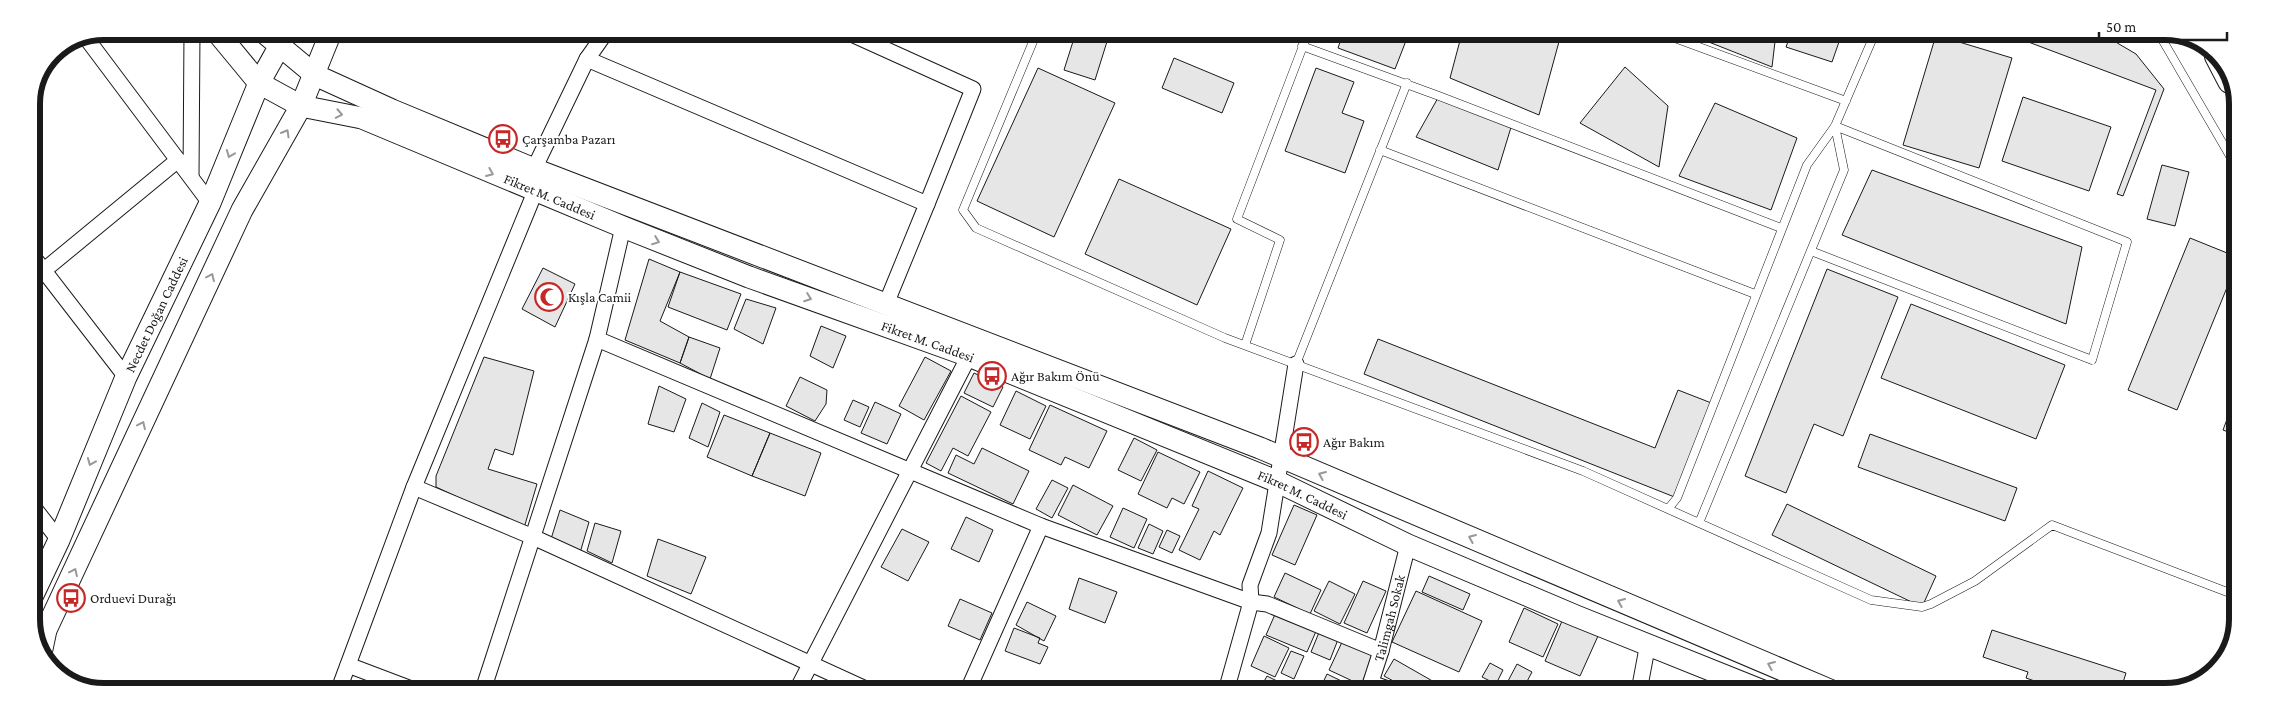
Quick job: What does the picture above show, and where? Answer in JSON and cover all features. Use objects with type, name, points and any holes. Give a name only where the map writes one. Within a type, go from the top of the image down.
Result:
[{"type":"main road","name":"Fikret M. Caddesi","points":[[223,40],[259,83],[301,106],[362,118],[622,228],[749,277],[969,356],[1276,481],[1408,545],[1576,616],[1648,643],[1744,683]]},
{"type":"main road","name":"Necdet Doğan Caddesi","points":[[40,580],[59,540],[126,377],[210,203],[259,83],[283,40]]},
{"type":"main road","points":[[285,40],[315,75],[534,169],[1280,456],[1813,683]]},
{"type":"main road","points":[[44,640],[46,630],[242,210],[301,106],[328,40]]},
{"type":"street","points":[[191,177],[192,40]]},
{"type":"street","points":[[534,169],[587,59],[600,40]]},
{"type":"street","points":[[865,40],[973,89],[886,304]]},
{"type":"street","points":[[88,42],[210,203]]},
{"type":"street","points":[[587,59],[927,204]]},
{"type":"street","points":[[40,273],[178,160]]},
{"type":"street","points":[[342,683],[414,486],[535,192]]},
{"type":"street","points":[[485,683],[597,339],[622,228]]},
{"type":"street","points":[[40,265],[126,377]]},
{"type":"street","points":[[597,339],[1041,526],[1250,602],[1267,604],[1381,651]]},
{"type":"street","points":[[802,683],[909,469],[969,356]]},
{"type":"street","points":[[1228,683],[1250,602],[1250,585],[1269,533],[1296,364]]},
{"type":"street","points":[[414,486],[533,537],[852,683]]},
{"type":"street","points":[[40,516],[59,540]]},
{"type":"street","points":[[971,683],[1041,526]]},
{"type":"street","name":"Talimgah Sokak","points":[[1370,683],[1381,651],[1408,545]]},
{"type":"street","points":[[1640,683],[1648,643]]},
{"type":"street","points":[[348,665],[396,683]]},
{"type":"lane","points":[[1034,40],[963,210],[976,228],[1245,345],[1583,471],[1871,600],[1922,607],[1975,581],[2052,525],[2229,593]]},
{"type":"lane","points":[[1245,345],[1280,240],[1237,219],[1305,40]]},
{"type":"lane","points":[[1680,40],[1846,101]]},
{"type":"lane","points":[[1668,509],[1677,498],[1755,294],[1807,166],[1835,126],[1872,40]]},
{"type":"lane","points":[[2162,40],[2229,154]]},
{"type":"lane","points":[[1302,46],[1407,83],[1781,228]]},
{"type":"lane","points":[[1296,364],[1407,83]]},
{"type":"lane","points":[[1699,523],[1844,170],[1835,126]]},
{"type":"lane","points":[[1811,251],[2092,360],[2127,242],[1835,126]]},
{"type":"lane","points":[[1380,150],[1755,294]]},
{"type":"building","points":[[1073,40],[1108,40],[1095,80],[1064,70]]},
{"type":"building","points":[[1341,40],[1406,40],[1395,69],[1338,48]]},
{"type":"building","points":[[1460,40],[1559,40],[1539,115],[1450,78]]},
{"type":"building","points":[[1704,40],[1775,40],[1772,67]]},
{"type":"building","points":[[1788,40],[1840,40],[1832,62],[1786,47]]},
{"type":"building","points":[[1934,40],[1953,40],[2012,58],[1979,168],[1903,145]]},
{"type":"building","points":[[2023,40],[2112,40],[2136,54],[2164,89],[2123,196],[2117,194],[2156,90]]},
{"type":"building","points":[[1174,58],[1234,83],[1222,113],[1162,88]]},
{"type":"building","points":[[1625,67],[1668,106],[1659,167],[1580,123]]},
{"type":"building","points":[[1038,68],[1115,103],[1054,237],[977,201]]},
{"type":"building","points":[[1316,68],[1354,82],[1342,113],[1364,121],[1345,173],[1285,151]]},
{"type":"building","points":[[1439,96],[1512,124],[1498,170],[1416,137]]},
{"type":"building","points":[[2023,97],[2111,127],[2089,191],[2002,161]]},
{"type":"building","points":[[1715,103],[1797,138],[1771,210],[1679,176]]},
{"type":"building","points":[[2162,165],[2189,172],[2175,226],[2147,219]]},
{"type":"building","points":[[1872,170],[2082,247],[2066,324],[1842,235]]},
{"type":"building","points":[[1119,179],[1231,229],[1197,305],[1085,254]]},
{"type":"building","points":[[2190,238],[2229,254],[2229,283],[2177,410],[2128,390]]},
{"type":"building","points":[[649,259],[680,272],[660,321],[689,337],[680,363],[625,340]]},
{"type":"building","name":"Kışla Camii","points":[[543,268],[575,284],[555,327],[522,309]]},
{"type":"building","points":[[1827,269],[1898,297],[1843,436],[1814,424],[1786,493],[1745,476]]},
{"type":"building","points":[[680,272],[741,294],[727,330],[668,307]]},
{"type":"building","points":[[746,299],[776,308],[763,344],[734,329]]},
{"type":"building","points":[[1911,304],[2065,365],[2036,439],[1881,378]]},
{"type":"building","points":[[821,326],[846,336],[833,368],[810,356]]},
{"type":"building","points":[[689,337],[720,348],[710,379],[680,363]]},
{"type":"building","points":[[1378,339],[1655,448],[1678,390],[1714,404],[1677,498],[1364,374]]},
{"type":"building","points":[[484,357],[534,371],[513,455],[495,449],[488,469],[537,484],[524,528],[436,487],[436,476]]},
{"type":"building","points":[[925,357],[951,371],[924,420],[899,406]]},
{"type":"building","points":[[974,373],[1003,387],[993,407],[964,393]]},
{"type":"building","points":[[800,377],[827,390],[826,404],[815,421],[786,406]]},
{"type":"building","points":[[659,386],[686,399],[674,432],[648,424]]},
{"type":"building","points":[[1016,391],[1046,406],[1030,439],[1000,425]]},
{"type":"building","points":[[961,396],[991,412],[968,456],[953,448],[941,471],[926,463]]},
{"type":"building","points":[[853,400],[869,407],[860,427],[844,420]]},
{"type":"building","points":[[875,402],[901,414],[887,444],[861,433]]},
{"type":"building","points":[[702,403],[720,412],[708,447],[689,438]]},
{"type":"building","points":[[1050,405],[1107,431],[1089,468],[1065,457],[1061,465],[1029,450]]},
{"type":"building","points":[[2229,414],[2229,432],[2223,430]]},
{"type":"building","points":[[724,415],[770,433],[752,476],[707,457]]},
{"type":"building","points":[[770,433],[821,453],[805,496],[752,476]]},
{"type":"building","points":[[1870,434],[2017,488],[2005,521],[1858,467]]},
{"type":"building","points":[[1134,438],[1157,450],[1141,481],[1118,470]]},
{"type":"building","points":[[982,448],[1029,471],[1013,504],[948,473],[956,455],[974,464]]},
{"type":"building","points":[[1158,452],[1200,472],[1184,504],[1172,498],[1167,508],[1138,494]]},
{"type":"building","points":[[1208,471],[1243,488],[1220,535],[1214,531],[1200,560],[1179,550],[1199,509],[1192,506]]},
{"type":"building","points":[[1052,480],[1068,488],[1052,518],[1036,509]]},
{"type":"building","points":[[1073,485],[1113,506],[1097,535],[1058,515]]},
{"type":"building","points":[[1787,504],[1936,576],[1922,607],[1772,535]]},
{"type":"building","points":[[1294,505],[1317,515],[1295,565],[1272,555]]},
{"type":"building","points":[[1123,508],[1147,519],[1134,548],[1110,537]]},
{"type":"building","points":[[560,510],[589,522],[580,553],[551,539]]},
{"type":"building","points":[[966,517],[993,530],[979,562],[951,549]]},
{"type":"building","points":[[595,523],[621,531],[612,563],[587,551]]},
{"type":"building","points":[[1149,524],[1163,531],[1153,554],[1138,548]]},
{"type":"building","points":[[902,529],[929,542],[908,581],[881,567]]},
{"type":"building","points":[[1167,530],[1180,536],[1172,553],[1159,547]]},
{"type":"building","points":[[658,539],[706,557],[691,594],[647,576]]},
{"type":"building","points":[[1285,573],[1321,590],[1310,614],[1274,597]]},
{"type":"building","points":[[1429,576],[1470,594],[1463,610],[1422,592]]},
{"type":"building","points":[[1079,578],[1117,592],[1105,623],[1069,609]]},
{"type":"building","points":[[1329,581],[1355,594],[1340,624],[1314,611]]},
{"type":"building","points":[[1363,581],[1386,591],[1367,633],[1344,623]]},
{"type":"building","points":[[1416,591],[1482,621],[1459,672],[1392,642]]},
{"type":"building","points":[[960,599],[992,613],[980,640],[948,626]]},
{"type":"building","points":[[1027,602],[1056,616],[1044,641],[1016,625]]},
{"type":"building","points":[[1524,608],[1558,624],[1543,657],[1509,642]]},
{"type":"building","points":[[1276,612],[1317,629],[1307,652],[1266,635]]},
{"type":"building","points":[[1562,621],[1598,636],[1580,676],[1545,661]]},
{"type":"building","points":[[1014,628],[1040,638],[1038,643],[1048,647],[1040,664],[1005,651]]},
{"type":"building","points":[[1320,630],[1339,637],[1330,660],[1311,652]]},
{"type":"building","points":[[1992,630],[2126,673],[2123,683],[2040,683],[2026,678],[2028,672],[1983,657]]},
{"type":"building","points":[[1264,636],[1289,648],[1275,677],[1251,666]]},
{"type":"building","points":[[1343,640],[1374,655],[1362,683],[1357,683],[1329,670]]},
{"type":"building","points":[[1291,651],[1304,656],[1294,679],[1281,673]]},
{"type":"building","points":[[1394,659],[1436,683],[1397,683],[1384,676]]},
{"type":"building","points":[[1490,663],[1503,670],[1496,683],[1482,677]]},
{"type":"building","points":[[1517,664],[1532,672],[1526,683],[1512,683],[1508,681]]},
{"type":"building","points":[[1327,674],[1346,683],[1323,683]]},
{"type":"building","points":[[1267,676],[1281,683],[1263,683]]},
{"type":"place","name":"Çarşamba Pazarı","points":[[503,139]]},
{"type":"place","name":"Kışla Camii","points":[[549,297]]},
{"type":"place","name":"Ağır Bakım Önü","points":[[992,376]]},
{"type":"place","name":"Ağır Bakım","points":[[1304,442]]},
{"type":"place","name":"Orduevi Durağı","points":[[71,598]]}]
